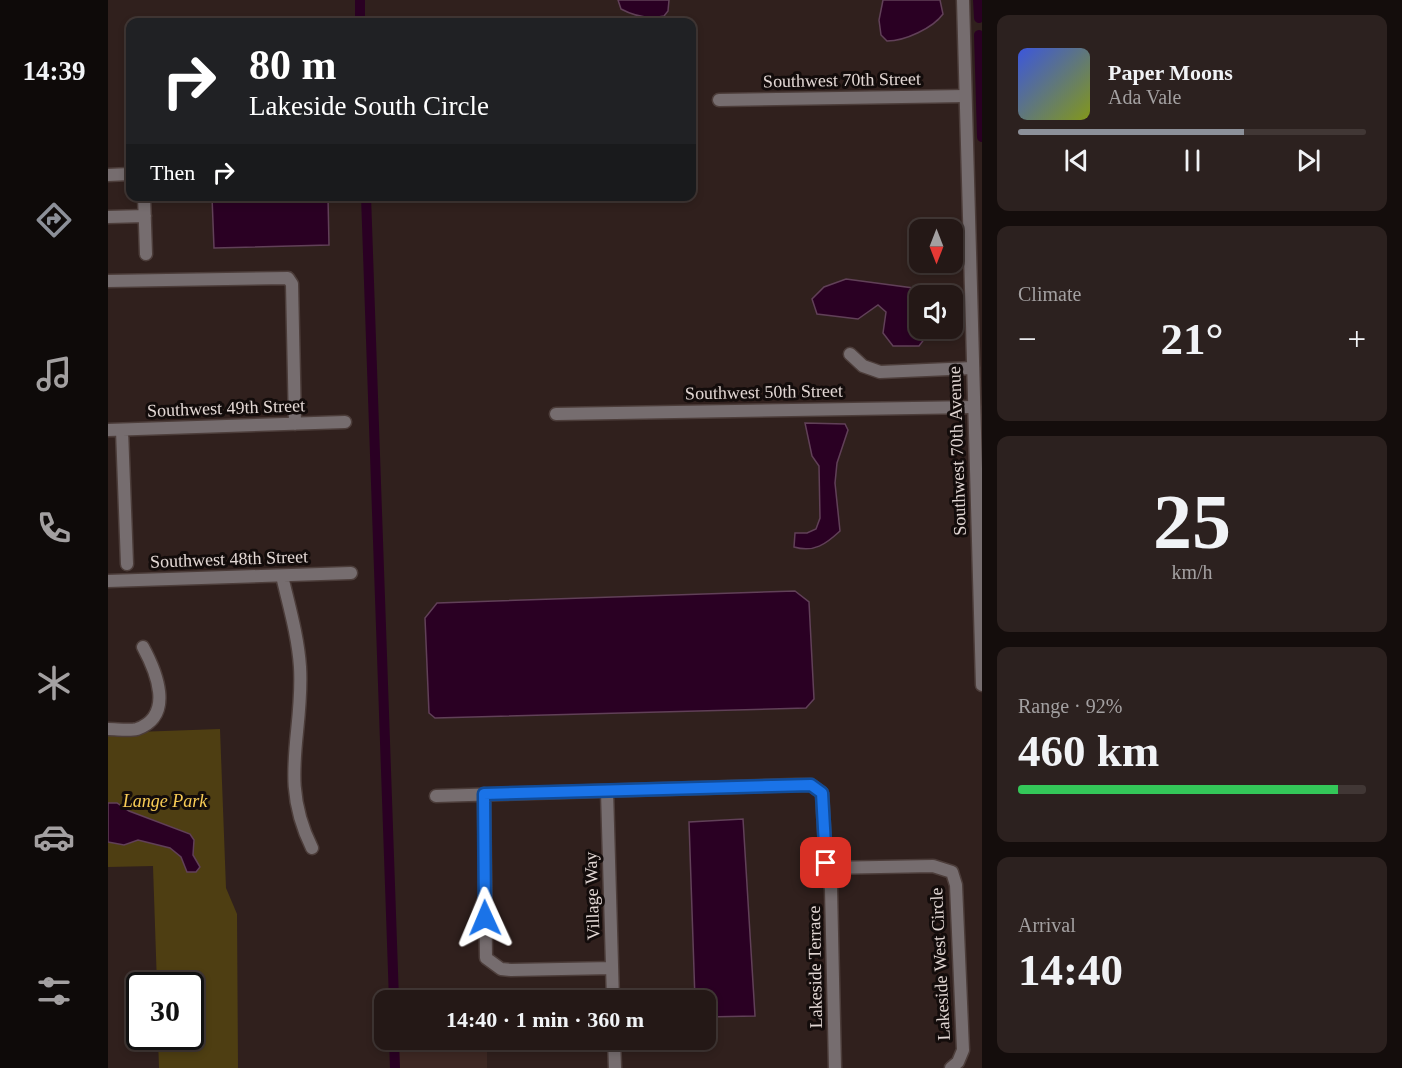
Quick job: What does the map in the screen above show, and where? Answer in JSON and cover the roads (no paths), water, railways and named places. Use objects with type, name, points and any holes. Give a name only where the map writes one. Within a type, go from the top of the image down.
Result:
[{"type":"street","name":"Southwest 70th Avenue","points":[[963,0],[974,406],[979,482],[982,685]]},
{"type":"street","name":"Southwest 70th Street","points":[[719,100],[965,96]]},
{"type":"street","points":[[108,175],[126,174]]},
{"type":"street","points":[[144,201],[146,254]]},
{"type":"street","points":[[108,217],[145,216]]},
{"type":"street","points":[[108,280],[288,278],[292,284],[295,424]]},
{"type":"street","points":[[850,354],[863,366],[880,372],[973,368]]},
{"type":"street","name":"Southwest 50th Street","points":[[556,414],[974,406]]},
{"type":"street","name":"Southwest 49th Street","points":[[108,430],[345,422]]},
{"type":"street","points":[[122,430],[128,564]]},
{"type":"street","name":"Southwest 48th Street","points":[[108,581],[351,573]]},
{"type":"street","points":[[282,576],[300,668],[293,783],[301,825],[312,848]]},
{"type":"street","points":[[108,729],[136,729],[152,720],[160,704],[158,675],[143,647]]},
{"type":"street","name":"Lakeside Terrace","points":[[607,790],[811,785],[822,793],[827,868],[831,889],[835,1068]]},
{"type":"street","points":[[436,796],[607,790]]},
{"type":"street","name":"Village Way","points":[[607,790],[613,990]]},
{"type":"street","points":[[484,794],[486,958],[501,969],[511,970],[612,968]]},
{"type":"street","name":"Lakeside West Circle","points":[[827,868],[933,866],[952,872],[956,885],[963,1050],[958,1062],[951,1068]]},
{"type":"street","points":[[614,1050],[615,1068]]},
{"type":"waterway","points":[[360,0],[360,18]]},
{"type":"waterway","points":[[978,0],[979,18]]},
{"type":"waterway","points":[[979,35],[982,137]]},
{"type":"waterway","points":[[366,201],[394,990]]},
{"type":"waterway","points":[[394,1050],[395,1068]]},
{"type":"park label","name":"Lange Park","points":[[165,801]]}]
